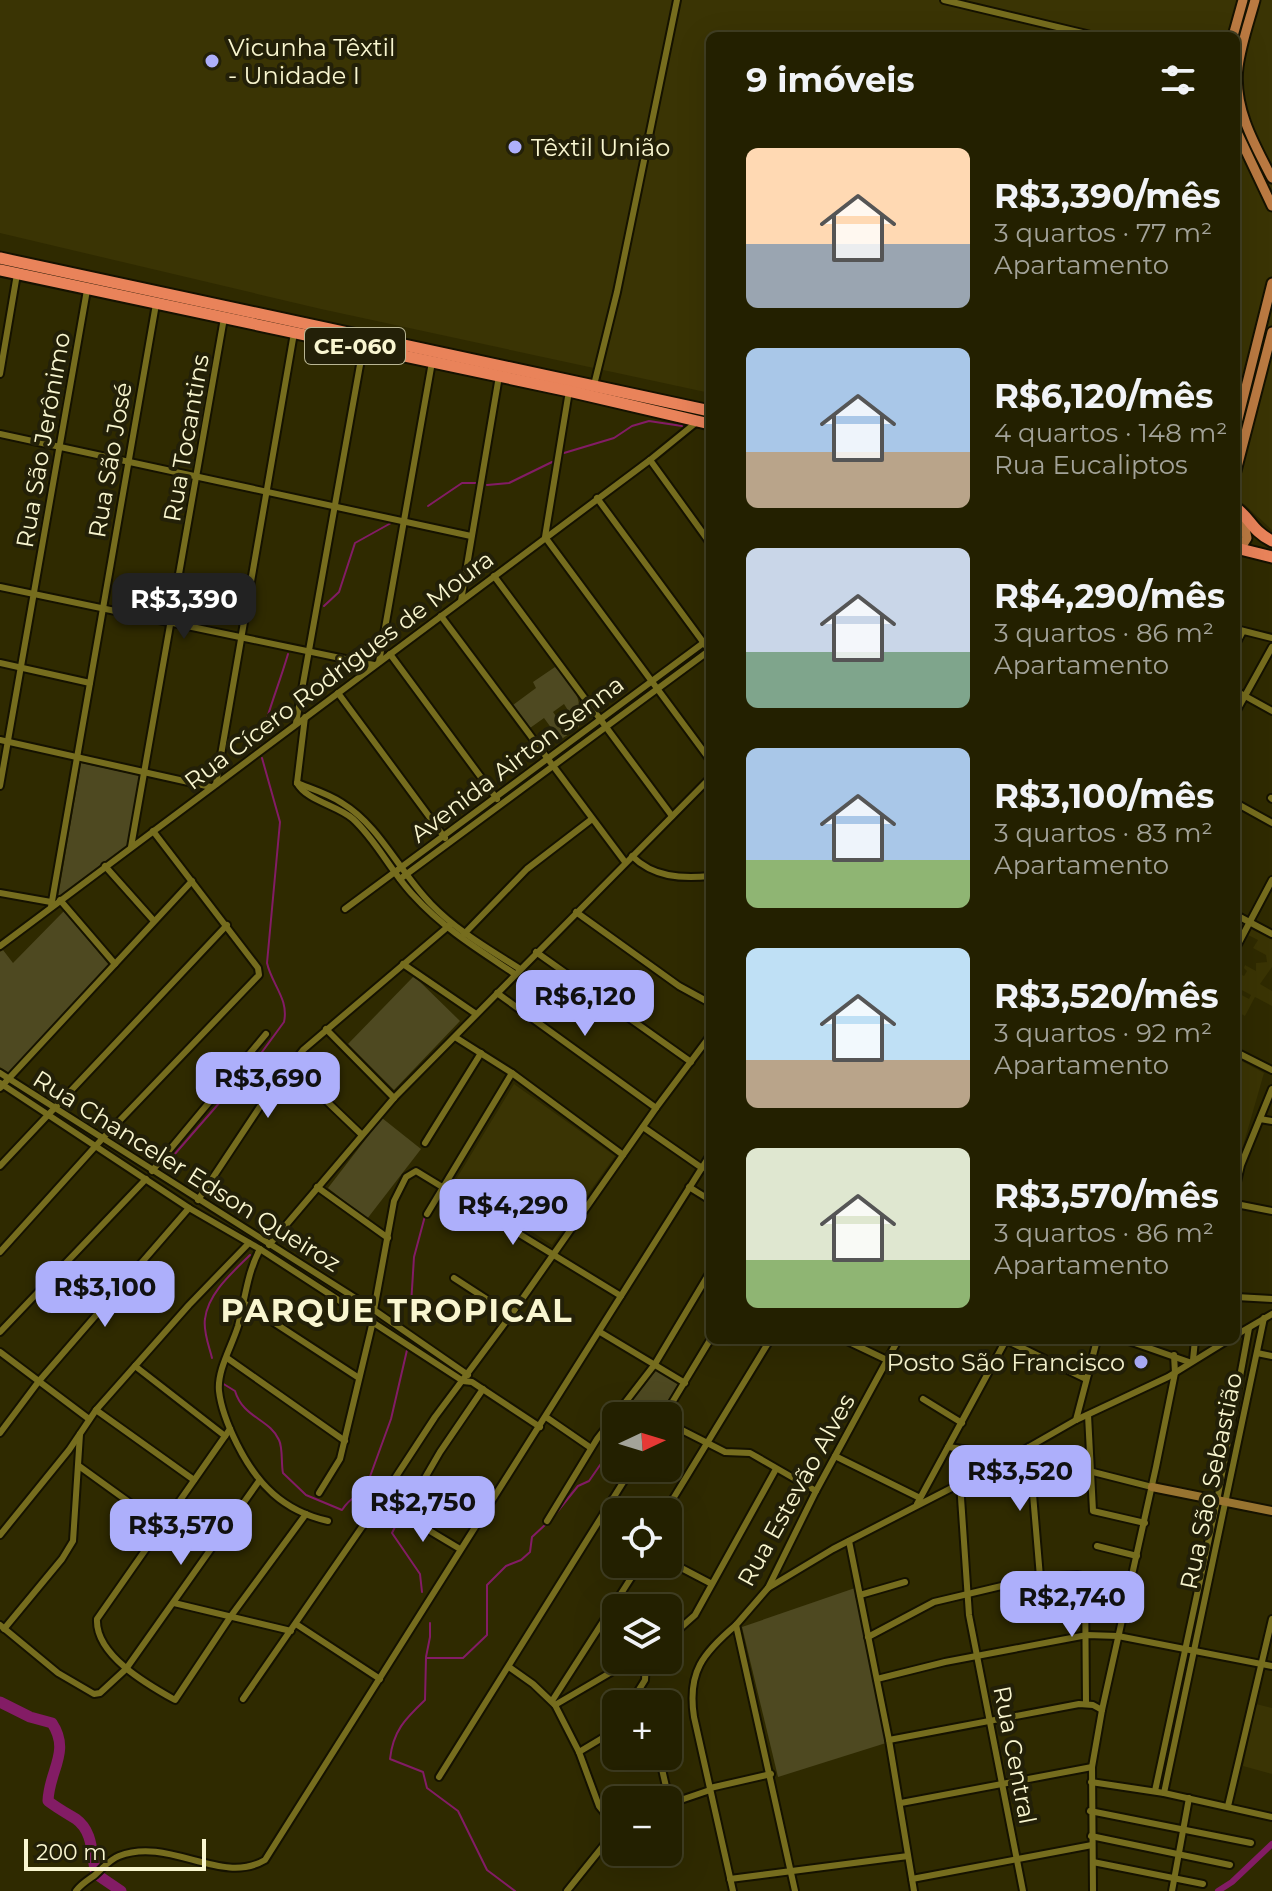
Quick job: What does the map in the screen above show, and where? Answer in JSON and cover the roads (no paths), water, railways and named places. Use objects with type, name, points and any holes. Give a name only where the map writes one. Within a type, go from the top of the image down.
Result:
[{"type":"highway","name":"CE-060","points":[[0,258],[706,410]]},
{"type":"highway","name":"CE-060","points":[[0,270],[569,391],[705,425]]},
{"type":"highway","points":[[1240,512],[1254,530],[1272,541]]},
{"type":"highway","points":[[1240,549],[1272,557]]},
{"type":"main road","points":[[1234,32],[1243,0]]},
{"type":"main road","points":[[1240,61],[1255,0]]},
{"type":"main road","points":[[1240,98],[1250,134],[1272,178]]},
{"type":"main road","points":[[1240,138],[1272,206]]},
{"type":"main road","points":[[1240,411],[1272,283]]},
{"type":"main road","points":[[1240,456],[1272,332]]},
{"type":"main road","points":[[1240,515],[1247,531],[1246,544],[1240,548]]},
{"type":"street","points":[[594,385],[617,292],[677,0]]},
{"type":"street","points":[[944,0],[1078,32]]},
{"type":"street","points":[[0,374],[17,274]]},
{"type":"street","name":"Rua São Jerônimo","points":[[0,786],[4,741],[34,593],[88,289]]},
{"type":"street","name":"Rua São José","points":[[51,905],[156,304]]},
{"type":"street","name":"Rua Tocantins","points":[[131,847],[224,318]]},
{"type":"street","points":[[4,741],[214,786],[294,333]]},
{"type":"street","points":[[296,723],[363,347]]},
{"type":"street","points":[[0,587],[377,663],[432,362]]},
{"type":"street","points":[[461,601],[499,376]]},
{"type":"street","points":[[569,391],[545,537],[706,755]]},
{"type":"street","name":"Rua Cícero Rodrigues de Moura","points":[[0,946],[597,498],[705,425]]},
{"type":"street","points":[[0,434],[471,536]]},
{"type":"street","points":[[650,460],[706,537]]},
{"type":"street","points":[[597,498],[706,639]]},
{"type":"street","points":[[494,576],[672,816]]},
{"type":"street","points":[[441,616],[625,862]]},
{"type":"street","points":[[1240,630],[1272,638]]},
{"type":"street","name":"Avenida Airton Senna","points":[[552,762],[600,719],[706,641]]},
{"type":"street","points":[[1240,705],[1272,647]]},
{"type":"street","points":[[390,654],[498,801]]},
{"type":"street","name":"Avenida Airton Senna","points":[[345,909],[400,874],[706,654]]},
{"type":"street","points":[[0,663],[90,683]]},
{"type":"street","points":[[338,693],[446,839]]},
{"type":"street","points":[[1240,694],[1272,711]]},
{"type":"street","points":[[305,717],[297,783],[338,800],[356,813],[371,829],[400,874],[449,926],[518,972]]},
{"type":"street","points":[[269,1245],[394,1098],[706,782]]},
{"type":"street","points":[[1240,805],[1272,823]]},
{"type":"street","points":[[463,936],[527,869],[592,819]]},
{"type":"street","points":[[0,1252],[102,1139],[257,978],[258,968],[153,831]]},
{"type":"street","points":[[632,856],[644,867],[673,877],[706,876]]},
{"type":"street","points":[[105,866],[154,921]]},
{"type":"street","points":[[1240,941],[1272,880]]},
{"type":"street","points":[[3,1083],[192,881]]},
{"type":"street","points":[[0,893],[51,905]]},
{"type":"street","points":[[60,900],[115,964]]},
{"type":"street","points":[[576,912],[679,986],[706,1001]]},
{"type":"street","points":[[1240,917],[1272,934]]},
{"type":"street","points":[[0,1166],[227,925]]},
{"type":"street","points":[[198,1200],[290,1066],[326,1029],[449,926]]},
{"type":"street","points":[[536,952],[691,1062]]},
{"type":"street","points":[[403,964],[476,1014]]},
{"type":"street","points":[[497,993],[656,1108]]},
{"type":"street","points":[[326,1029],[394,1098]]},
{"type":"street","points":[[152,1171],[266,1034]]},
{"type":"street","points":[[455,1037],[512,1073],[623,1155]]},
{"type":"street","points":[[243,1699],[401,1467],[706,1041]]},
{"type":"street","points":[[425,1143],[481,1053]]},
{"type":"street","points":[[1240,1054],[1272,1070]]},
{"type":"street","points":[[290,1066],[362,1135]]},
{"type":"street","name":"Rua Chanceler Edson Queiroz","points":[[0,1073],[3,1083],[102,1139],[374,1310],[467,1379]]},
{"type":"street","points":[[427,1214],[512,1073]]},
{"type":"street","points":[[1240,1159],[1272,1089]]},
{"type":"street","name":"Rua Chanceler Edson Queiroz","points":[[51,1112],[189,1208],[260,1249],[540,1427]]},
{"type":"street","points":[[1260,1119],[1272,1121]]},
{"type":"street","points":[[643,1127],[702,1168]]},
{"type":"street","points":[[76,1891],[106,1864],[131,1853],[166,1853],[220,1867],[242,1867],[259,1864],[274,1848],[498,1486],[540,1427],[706,1162]]},
{"type":"street","points":[[374,1310],[392,1212],[400,1186],[408,1173],[414,1171],[621,1296]]},
{"type":"street","points":[[0,1332],[146,1179]]},
{"type":"street","points":[[317,1187],[388,1238]]},
{"type":"street","points":[[689,1187],[706,1198]]},
{"type":"street","points":[[1240,1205],[1272,1211]]},
{"type":"street","points":[[0,1433],[39,1381],[189,1208]]},
{"type":"street","points":[[0,1535],[96,1410],[249,1243]]},
{"type":"street","points":[[260,1249],[252,1265],[219,1390],[230,1429],[259,1481],[277,1497],[306,1514],[328,1521]]},
{"type":"street","points":[[454,1278],[511,1315]]},
{"type":"street","points":[[547,1521],[591,1448],[655,1364],[706,1279]]},
{"type":"street","points":[[1240,1297],[1272,1299]]},
{"type":"street","points":[[244,1303],[359,1378]]},
{"type":"street","points":[[1240,1333],[1272,1314]]},
{"type":"street","name":"Rua São Sebastião","points":[[1155,1791],[1204,1557],[1235,1451],[1264,1318]]},
{"type":"street","points":[[319,1493],[333,1474],[345,1441],[373,1321]]},
{"type":"street","name":"Rua São Sebastião","points":[[1164,1793],[1213,1559],[1226,1449],[1249,1328]]},
{"type":"street","points":[[600,1332],[685,1383]]},
{"type":"street","points":[[673,1402],[708,1344]]},
{"type":"street","points":[[673,1498],[767,1344]]},
{"type":"street","points":[[853,1344],[887,1360]]},
{"type":"street","name":"Rua Estevão Alves","points":[[733,1891],[694,1717],[693,1683],[704,1655],[736,1625],[768,1588],[816,1491],[896,1344]]},
{"type":"street","points":[[919,1501],[1004,1344]]},
{"type":"street","points":[[1014,1344],[1086,1379]]},
{"type":"street","points":[[1076,1420],[1096,1344]]},
{"type":"street","points":[[1139,1344],[1191,1361]]},
{"type":"street","points":[[1191,1361],[1194,1344]]},
{"type":"street","points":[[768,1588],[919,1501],[1175,1373],[1221,1344]]},
{"type":"street","points":[[0,1352],[89,1419]]},
{"type":"street","points":[[1245,1355],[1257,1353],[1272,1356]]},
{"type":"street","points":[[1095,1890],[1090,1811],[1092,1767],[1175,1373],[1174,1355]]},
{"type":"street","points":[[227,1358],[345,1441]]},
{"type":"street","points":[[135,1366],[225,1436]]},
{"type":"street","points":[[404,1514],[440,1452],[483,1389]]},
{"type":"street","points":[[923,1399],[962,1423]]},
{"type":"street","points":[[1234,1409],[1243,1410]]},
{"type":"street","points":[[96,1410],[194,1480]]},
{"type":"street","points":[[1088,1415],[1093,1472],[1091,1507],[1095,1513],[1145,1523]]},
{"type":"street","points":[[546,1417],[591,1448]]},
{"type":"street","points":[[230,1429],[97,1619],[97,1628],[103,1639],[126,1669],[175,1700],[231,1616],[306,1514]]},
{"type":"street","points":[[682,1430],[725,1452],[750,1453],[816,1491]]},
{"type":"street","points":[[80,1434],[75,1531],[70,1546],[2,1627],[65,1678],[94,1694],[107,1688],[126,1669],[259,1481]]},
{"type":"street","points":[[948,1447],[998,1454],[1008,1459]]},
{"type":"street","points":[[1029,1447],[1040,1577]]},
{"type":"street","points":[[1226,1449],[1235,1451]]},
{"type":"street","points":[[835,1456],[919,1501]]},
{"type":"street","points":[[79,1466],[162,1526]]},
{"type":"street","points":[[682,1627],[695,1615],[710,1583],[776,1469]]},
{"type":"street","points":[[1093,1472],[1272,1511]]},
{"type":"street","points":[[439,1777],[623,1482]]},
{"type":"street","name":"Rua Central","points":[[960,1483],[964,1508],[966,1593],[1023,1891]]},
{"type":"street","points":[[380,1501],[460,1549]]},
{"type":"street","points":[[849,1541],[901,1803],[914,1891]]},
{"type":"street","points":[[1097,1546],[1107,1551],[1137,1556]]},
{"type":"street","points":[[1204,1557],[1213,1559]]},
{"type":"street","points":[[682,1568],[710,1583]]},
{"type":"street","points":[[1085,1576],[1086,1703]]},
{"type":"street","points":[[868,1637],[926,1605],[1040,1577],[1085,1576],[1130,1587]]},
{"type":"street","points":[[554,1703],[631,1578]]},
{"type":"street","points":[[860,1595],[905,1582]]},
{"type":"street","points":[[174,1603],[293,1628],[380,1679]]},
{"type":"street","points":[[1228,1806],[1272,1619]]},
{"type":"street","points":[[736,1625],[795,1891]]},
{"type":"street","points":[[877,1679],[1087,1635],[1118,1636],[1272,1666]]},
{"type":"street","points":[[509,1667],[554,1703],[579,1752],[602,1810]]},
{"type":"street","points":[[554,1703],[607,1674]]},
{"type":"street","points":[[889,1740],[1086,1703],[1102,1710]]},
{"type":"street","points":[[579,1752],[602,1738]]},
{"type":"street","points":[[901,1803],[1092,1767]]},
{"type":"street","points":[[682,1799],[771,1774]]},
{"type":"street","points":[[1091,1782],[1155,1791],[1272,1817]]},
{"type":"street","points":[[1172,1891],[1189,1798]]},
{"type":"street","points":[[1090,1811],[1251,1843]]},
{"type":"street","points":[[1091,1836],[1230,1865]]},
{"type":"street","points":[[912,1879],[1092,1845]]},
{"type":"street","points":[[567,1891],[602,1847]]},
{"type":"street","points":[[730,1879],[908,1856]]},
{"type":"street","points":[[1093,1862],[1203,1884]]},
{"type":"waterway","points":[[564,453],[614,438],[632,426],[649,421],[682,426]]},
{"type":"waterway","points":[[487,485],[509,483],[552,462]]},
{"type":"waterway","points":[[428,506],[462,483],[476,483]]},
{"type":"waterway","points":[[324,606],[339,592],[355,543],[391,523]]},
{"type":"waterway","points":[[260,744],[288,654]]},
{"type":"waterway","points":[[161,1166],[167,1163],[254,1063],[284,1022],[282,999],[267,963],[280,822],[262,758]]},
{"type":"waterway","points":[[410,1321],[414,1257],[425,1216]]},
{"type":"waterway","points":[[212,1358],[205,1328],[207,1309],[222,1284],[250,1255]]},
{"type":"waterway","points":[[364,1493],[391,1419],[407,1350]]},
{"type":"waterway","points":[[222,1383],[235,1391],[244,1407],[275,1433],[280,1443],[283,1473],[306,1495],[342,1510],[355,1497],[374,1495]]},
{"type":"waterway","points":[[553,1517],[578,1486],[589,1481],[602,1462]]},
{"type":"waterway","points":[[400,1517],[392,1533],[420,1574],[422,1592]]},
{"type":"waterway","points":[[515,1891],[487,1870],[458,1811],[427,1788],[423,1772],[390,1759],[401,1726],[425,1700],[426,1658],[463,1658],[487,1635],[487,1585],[506,1566],[530,1552],[532,1537],[546,1524]]},
{"type":"waterway","points":[[426,1657],[430,1623]]},
{"type":"waterway","points":[[0,1702],[30,1717],[52,1723],[60,1743],[48,1801],[82,1824],[89,1837],[96,1874],[121,1891]]},
{"type":"waterway","points":[[1218,1891],[1232,1882],[1272,1844]]},
{"type":"place","name":"Vicunha Têxtil - Unidade I","points":[[212,61]]},
{"type":"place","name":"Têxtil União","points":[[515,147]]},
{"type":"place","name":"Posto São Francisco","points":[[1141,1362]]},
{"type":"district","name":"PARQUE TROPICAL","points":[[397,1310]]}]
